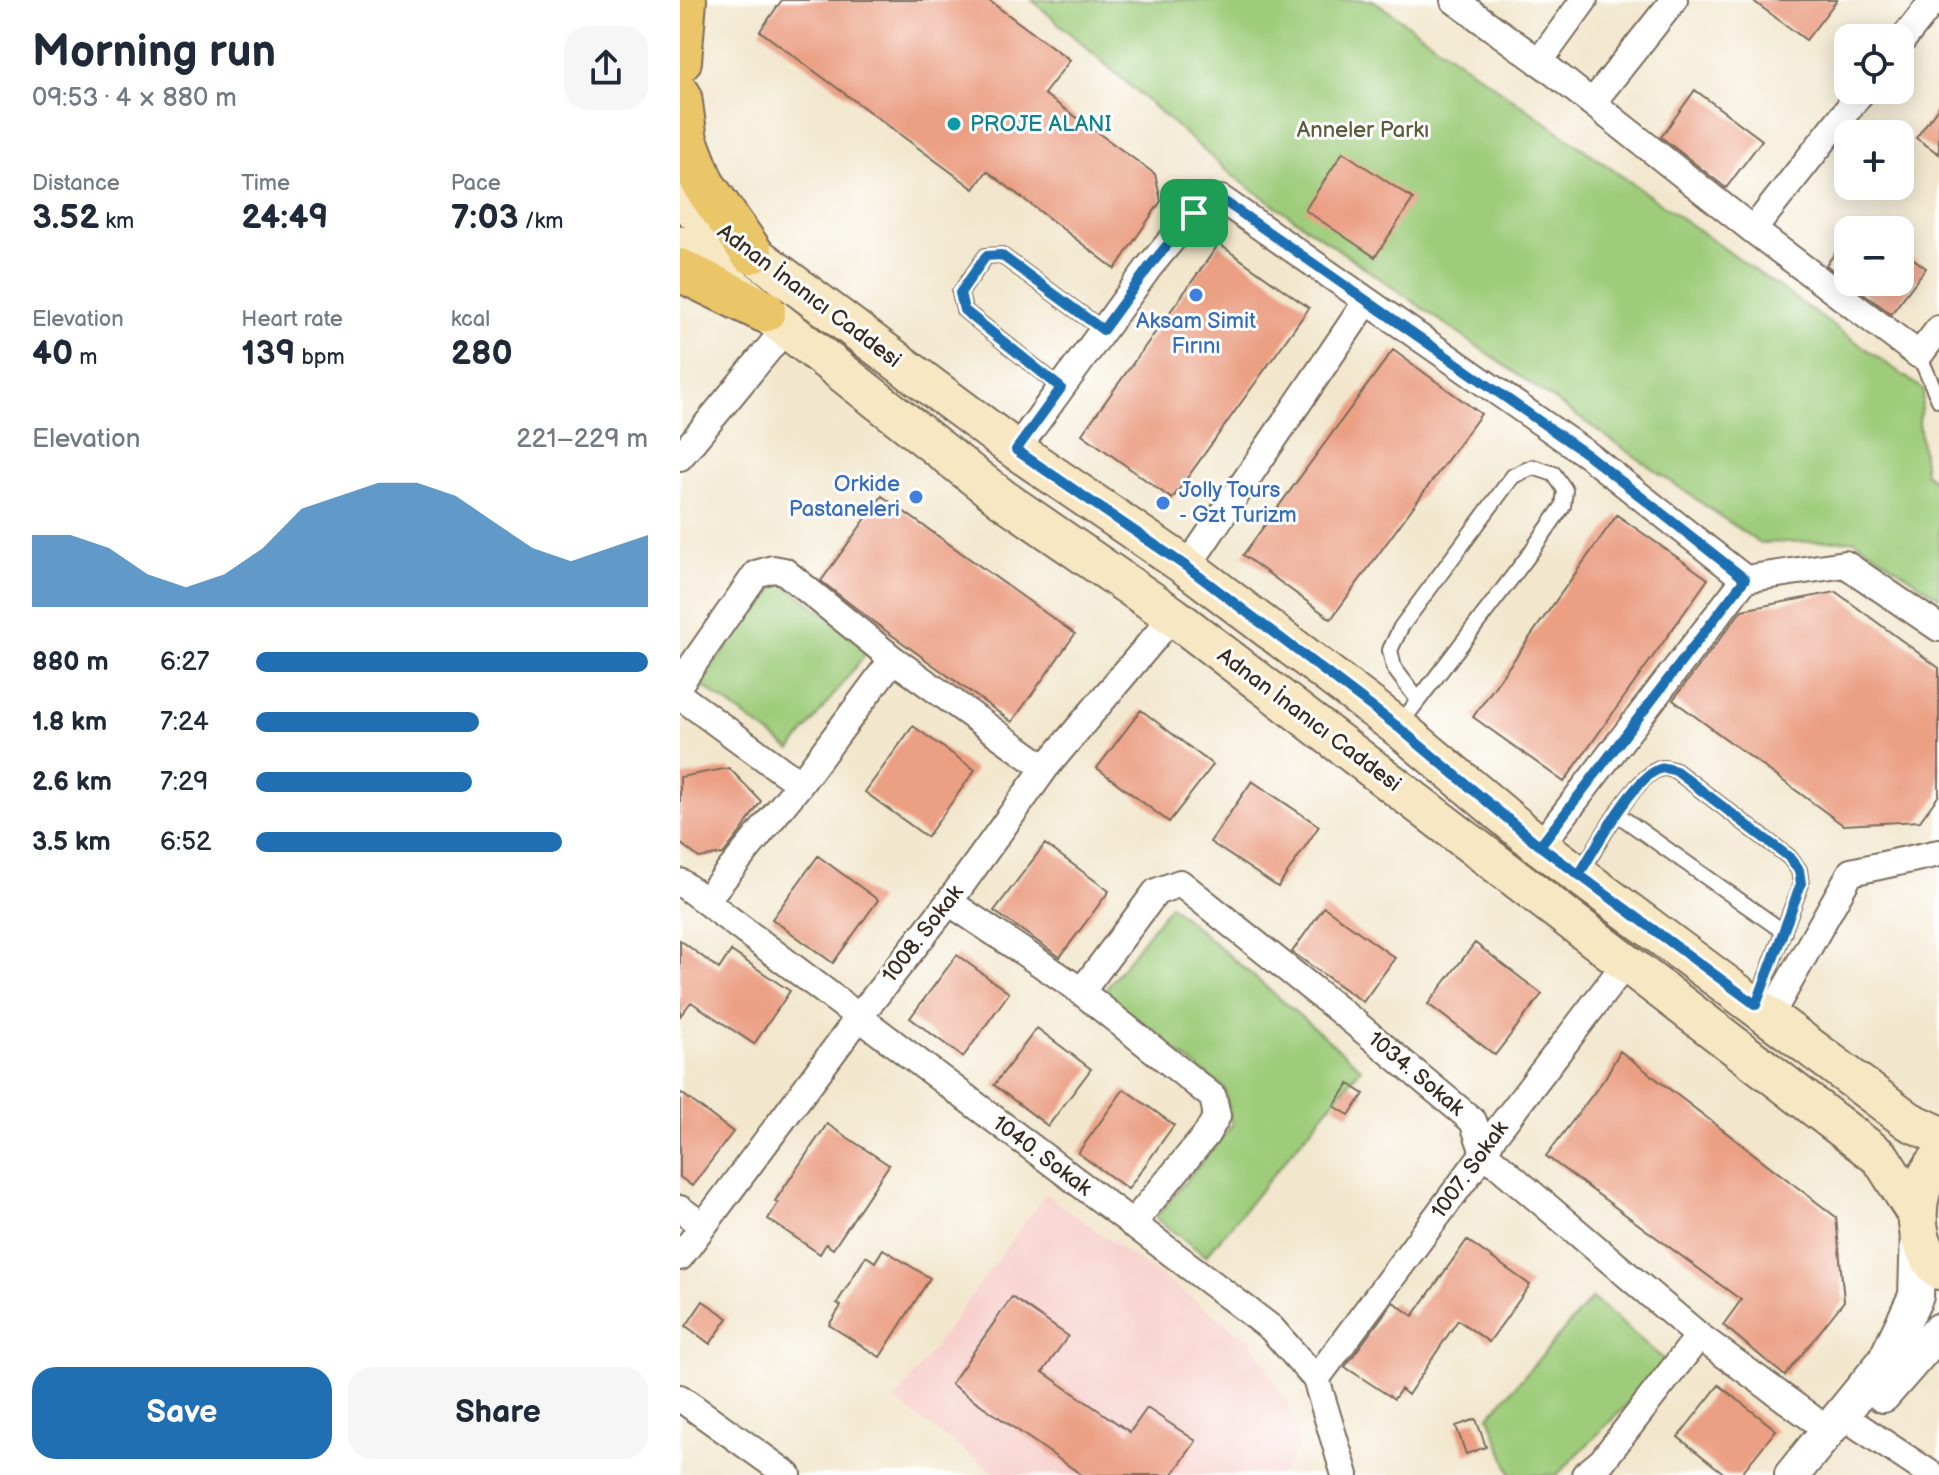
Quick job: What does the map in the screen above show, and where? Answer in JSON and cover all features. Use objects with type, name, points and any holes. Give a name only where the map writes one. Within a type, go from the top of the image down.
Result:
[{"type":"main road","points":[[680,61],[685,0]]},
{"type":"main road","points":[[680,96],[686,140],[703,184],[751,252]]},
{"type":"main road","name":"Adnan İnanıcı Caddesi","points":[[680,199],[1016,450],[1408,713],[1540,846],[1909,1121],[1939,1135]]},
{"type":"main road","name":"Adnan İnanıcı Caddesi","points":[[680,245],[1003,499],[1173,616],[1881,1158],[1918,1223],[1924,1249],[1939,1270]]},
{"type":"main road","points":[[680,270],[775,320]]},
{"type":"main road","points":[[1918,1223],[1918,1198],[1923,1182],[1939,1159]]},
{"type":"street","points":[[1454,0],[1919,355],[1939,329]]},
{"type":"street","points":[[1539,62],[1584,0]]},
{"type":"street","points":[[1592,103],[1674,0]]},
{"type":"street","points":[[1914,25],[1934,0]]},
{"type":"street","points":[[1753,230],[1852,104]]},
{"type":"street","points":[[1016,450],[1149,267],[1194,213],[1208,202],[1221,199],[1588,455],[1745,579]]},
{"type":"street","points":[[1187,567],[1367,301]]},
{"type":"street","points":[[680,457],[775,320]]},
{"type":"street","points":[[1540,846],[1745,579],[1845,564],[1939,628]]},
{"type":"street","points":[[680,683],[756,574],[773,569],[784,571],[893,659],[1045,768]]},
{"type":"street","name":"1008. Sokak","points":[[680,1257],[949,902],[1045,768],[1173,616]]},
{"type":"street","points":[[705,901],[800,784],[893,659]]},
{"type":"street","points":[[680,696],[800,784]]},
{"type":"street","points":[[1763,1010],[1851,872],[1939,853]]},
{"type":"street","name":"1040. Sokak","points":[[680,882],[1271,1328],[1316,1379],[1345,1475]]},
{"type":"street","name":"1034. Sokak","points":[[1081,992],[1156,892],[1180,883],[1473,1121],[1484,1153],[1699,1336],[1843,1428],[1932,1475]]},
{"type":"street","points":[[949,902],[1081,992],[1213,1097],[1217,1116],[1206,1135],[1132,1224]]},
{"type":"street","name":"1007. Sokak","points":[[1316,1379],[1492,1138],[1626,963]]},
{"type":"street","points":[[680,1209],[703,1226]]},
{"type":"street","points":[[1822,1475],[1843,1428],[1885,1361],[1916,1296],[1918,1223]]},
{"type":"street","points":[[1792,1475],[1894,1381],[1939,1331]]},
{"type":"street","points":[[1585,1475],[1602,1461],[1699,1336]]},
{"type":"street","points":[[680,1398],[788,1475]]},
{"type":"lane","points":[[1061,388],[964,310],[960,293],[986,256],[1001,255],[1103,330]]},
{"type":"lane","points":[[1919,355],[1939,400]]},
{"type":"lane","points":[[1533,467],[1554,474],[1565,490],[1563,506],[1408,713],[1390,650],[1401,627],[1513,476],[1533,467]]},
{"type":"lane","points":[[1579,875],[1617,814],[1645,777],[1663,768],[1676,771],[1789,857],[1799,870],[1801,884],[1784,932],[1763,1010]]},
{"type":"lane","points":[[1617,814],[1784,932]]},
{"type":"shaded area","points":[[1045,1194],[1250,1340],[1290,1407],[1299,1446],[1281,1475],[998,1475],[895,1401]]},
{"type":"green space","name":"Anneler Parkı","points":[[1032,0],[1373,0],[1924,390],[1919,421],[1925,473],[1939,484],[1939,597],[1855,540],[1759,543],[1233,176]]},
{"type":"green space","points":[[780,581],[870,648],[791,750],[699,683]]},
{"type":"green space","points":[[1170,905],[1361,1068],[1206,1256],[1155,1218],[1232,1125],[1224,1088],[1102,994]]},
{"type":"green space","points":[[1592,1298],[1668,1363],[1557,1475],[1511,1475],[1489,1416]]},
{"type":"building","name":"PROJE ALANI","points":[[782,0],[988,0],[1070,60],[1044,94],[1155,174],[1161,201],[1115,269],[987,171],[974,189],[760,31]]},
{"type":"building","points":[[1752,0],[1837,0],[1806,40]]},
{"type":"building","points":[[1695,90],[1762,140],[1726,188],[1661,137]]},
{"type":"building","points":[[1939,106],[1939,154],[1916,138]]},
{"type":"building","points":[[1343,152],[1413,199],[1375,257],[1305,210]]},
{"type":"building","points":[[1219,244],[1309,308],[1172,499],[1082,434]]},
{"type":"building","points":[[1834,254],[1834,271],[1826,265]]},
{"type":"building","points":[[1914,259],[1926,268],[1914,284]]},
{"type":"building","points":[[1867,296],[1905,296],[1891,314]]},
{"type":"building","points":[[1393,350],[1481,414],[1331,619],[1243,555]]},
{"type":"building","points":[[882,496],[1075,634],[1012,722],[821,581]]},
{"type":"building","points":[[1617,515],[1708,579],[1564,782],[1473,717]]},
{"type":"building","points":[[1836,592],[1939,668],[1939,795],[1920,821],[1843,825],[1673,700],[1742,610]]},
{"type":"building","points":[[1141,710],[1213,765],[1169,822],[1097,768]]},
{"type":"building","points":[[913,726],[975,770],[927,837],[865,792]]},
{"type":"building","points":[[729,768],[761,801],[723,854],[699,858],[680,843],[680,777]]},
{"type":"building","points":[[1252,781],[1319,826],[1278,887],[1210,842]]},
{"type":"building","points":[[1045,844],[1109,891],[1060,957],[994,911]]},
{"type":"building","points":[[818,856],[878,900],[833,963],[772,919]]},
{"type":"building","points":[[1324,907],[1395,958],[1363,1002],[1292,952]]},
{"type":"building","points":[[680,940],[719,969],[731,951],[790,991],[754,1044],[691,1002],[680,1016]]},
{"type":"building","points":[[1475,943],[1542,994],[1495,1055],[1428,1004]]},
{"type":"building","points":[[957,955],[1009,993],[963,1057],[910,1018]]},
{"type":"building","points":[[1037,1028],[1091,1069],[1048,1126],[994,1085]]},
{"type":"building","points":[[1620,1051],[1836,1217],[1844,1301],[1785,1376],[1723,1325],[1741,1300],[1546,1156],[1605,1078]]},
{"type":"building","points":[[1349,1084],[1364,1094],[1349,1115],[1334,1106]]},
{"type":"building","points":[[1124,1089],[1174,1125],[1128,1189],[1078,1153]]},
{"type":"building","points":[[680,1092],[733,1132],[692,1186],[680,1177]]},
{"type":"building","points":[[827,1124],[889,1165],[833,1249],[826,1244],[820,1254],[768,1219],[778,1203],[775,1201]]},
{"type":"building","points":[[1467,1240],[1530,1285],[1489,1342],[1458,1320],[1408,1395],[1401,1389],[1394,1399],[1345,1367],[1393,1302],[1413,1316]]},
{"type":"building","points":[[883,1249],[930,1278],[880,1357],[829,1325],[841,1306],[837,1303],[866,1256],[875,1262]]},
{"type":"building","points":[[1012,1297],[1068,1336],[1043,1372],[1130,1432],[1147,1408],[1196,1441],[1172,1475],[1082,1475],[951,1384]]},
{"type":"building","points":[[703,1301],[728,1318],[710,1344],[686,1326]]},
{"type":"building","points":[[1719,1385],[1776,1430],[1740,1475],[1726,1475],[1678,1437]]},
{"type":"building","points":[[1476,1419],[1486,1447],[1466,1454],[1456,1426]]},
{"type":"place","name":"PROJE ALANI","points":[[954,124]]},
{"type":"place","name":"Aksam Simit Fırını","points":[[1196,295]]},
{"type":"place","name":"Orkide Pastaneleri","points":[[916,497]]},
{"type":"place","name":"Jolly Tours - Gzt Turizm","points":[[1163,503]]},
{"type":"route","points":[[1194,213],[1103,330],[1001,255],[986,256],[960,293],[964,310],[1061,388],[1016,450],[1187,567],[1398,727],[1540,846],[1579,875],[1617,814],[1645,777],[1663,768],[1676,771],[1789,857],[1799,870],[1801,884],[1756,1005],[1579,875],[1540,846],[1745,579],[1588,455],[1221,199],[1208,202],[1194,213]]}]
